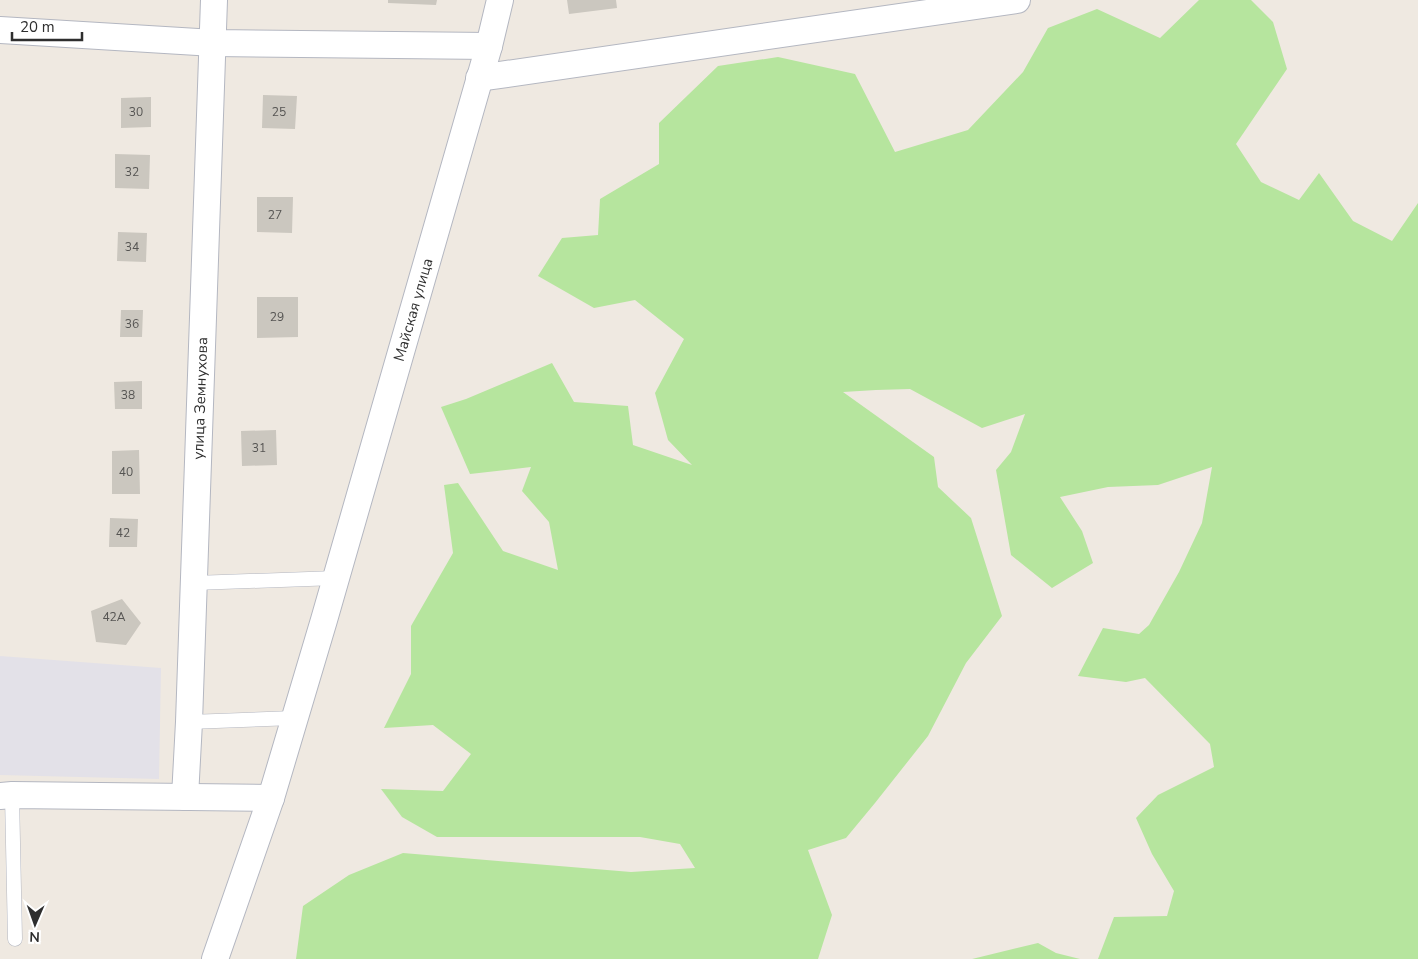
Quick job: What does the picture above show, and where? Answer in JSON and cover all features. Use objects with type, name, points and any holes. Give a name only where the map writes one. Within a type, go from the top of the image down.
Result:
[{"type":"street","name":"улица Земнухова","points":[[185,797],[214,43],[214,0]]},
{"type":"street","name":"Майская улица","points":[[215,959],[270,798],[324,620],[480,78],[500,0]]},
{"type":"street","points":[[480,78],[1017,0]]},
{"type":"street","points":[[0,30],[214,43],[489,46]]},
{"type":"street","points":[[6,795],[270,798]]},
{"type":"lane","points":[[194,583],[336,578]]},
{"type":"lane","points":[[189,722],[294,718]]},
{"type":"lane","points":[[6,795],[15,939]]},
{"type":"shaded area","points":[[0,656],[161,668],[159,779],[0,775]]},
{"type":"green space","points":[[1199,0],[1251,0],[1273,22],[1287,69],[1236,144],[1261,182],[1299,200],[1319,173],[1353,221],[1392,241],[1418,203],[1418,959],[1098,959],[1114,917],[1167,916],[1174,891],[1152,854],[1136,818],[1158,795],[1214,767],[1210,744],[1145,678],[1126,682],[1078,676],[1103,628],[1139,634],[1149,625],[1179,572],[1202,523],[1212,467],[1158,485],[1108,487],[1060,497],[1082,531],[1093,563],[1052,588],[1011,555],[996,470],[1011,452],[1025,414],[982,428],[910,389],[843,392],[934,457],[938,487],[971,518],[1002,616],[966,663],[928,736],[846,838],[808,850],[832,915],[818,959],[296,959],[303,906],[349,875],[403,853],[631,872],[695,868],[680,844],[640,837],[437,837],[402,817],[381,789],[443,791],[471,754],[433,725],[384,728],[411,674],[411,626],[453,553],[444,485],[458,483],[503,551],[558,570],[549,522],[522,491],[531,467],[470,474],[441,407],[466,399],[552,363],[574,402],[628,406],[633,445],[692,465],[668,440],[655,393],[684,339],[635,300],[594,308],[538,276],[562,238],[598,235],[600,199],[659,164],[659,123],[718,66],[778,57],[855,74],[895,152],[968,130],[1023,72],[1048,28],[1097,9],[1160,38]]},
{"type":"green space","points":[[1038,943],[1056,953],[1080,959],[972,959]]},
{"type":"building","points":[[388,0],[437,0],[436,5],[388,3]]},
{"type":"building","points":[[567,0],[616,0],[617,8],[569,14]]},
{"type":"building","points":[[263,95],[297,96],[295,129],[262,128]]},
{"type":"building","points":[[151,97],[151,127],[121,128],[121,98]]},
{"type":"building","points":[[115,154],[150,155],[149,189],[115,188]]},
{"type":"building","points":[[257,197],[293,197],[292,233],[257,232]]},
{"type":"building","points":[[118,232],[147,233],[146,262],[117,261]]},
{"type":"building","points":[[257,297],[298,297],[298,337],[257,338]]},
{"type":"building","points":[[121,310],[143,310],[142,337],[120,337]]},
{"type":"building","points":[[142,381],[142,409],[115,409],[114,382]]},
{"type":"building","points":[[276,430],[277,465],[242,466],[241,431]]},
{"type":"building","points":[[139,450],[140,494],[112,494],[112,451]]},
{"type":"building","points":[[110,518],[138,519],[137,547],[109,547]]},
{"type":"building","points":[[122,599],[141,623],[126,645],[96,642],[91,611]]}]
